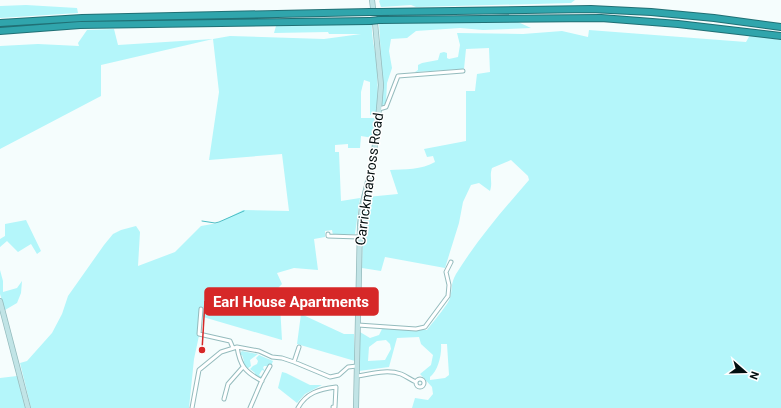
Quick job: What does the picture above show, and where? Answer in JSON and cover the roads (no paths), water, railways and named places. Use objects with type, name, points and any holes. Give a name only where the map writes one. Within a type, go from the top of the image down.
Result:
[{"type":"highway","points":[[0,23],[82,18],[374,11],[591,9],[651,12],[714,18],[781,27]]},
{"type":"highway","points":[[0,31],[80,25],[216,22],[601,18],[678,24],[781,36]]},
{"type":"main road","points":[[372,0],[374,11]]},
{"type":"main road","name":"Carrickmacross Road","points":[[356,408],[362,206],[373,161],[381,85],[375,21]]},
{"type":"main road","points":[[0,301],[28,408]]},
{"type":"street","points":[[379,109],[386,107],[398,76],[463,71]]},
{"type":"street","points":[[328,234],[328,236],[360,237]]},
{"type":"street","points":[[358,325],[416,329],[425,327],[448,296],[449,285],[446,272],[451,262]]},
{"type":"street","points":[[201,309],[199,334],[230,341],[233,348]]},
{"type":"street","points":[[294,362],[300,347]]},
{"type":"street","points":[[192,408],[200,368],[221,352],[233,348],[255,350],[272,358],[282,358],[330,376],[339,375],[348,367],[357,366]]},
{"type":"street","points":[[237,348],[240,362],[243,367],[253,376],[262,381]]},
{"type":"street","points":[[224,399],[228,384],[243,367]]},
{"type":"street","points":[[250,408],[269,368],[264,367]]},
{"type":"street","points":[[357,376],[391,372],[400,374],[416,382]]},
{"type":"street","points":[[298,408],[306,396],[320,389],[336,387],[336,407],[333,407]]},
{"type":"waterway","points":[[202,221],[215,223],[244,211]]},
{"type":"place","name":"Earl House Apartments","points":[[202,350]]}]
